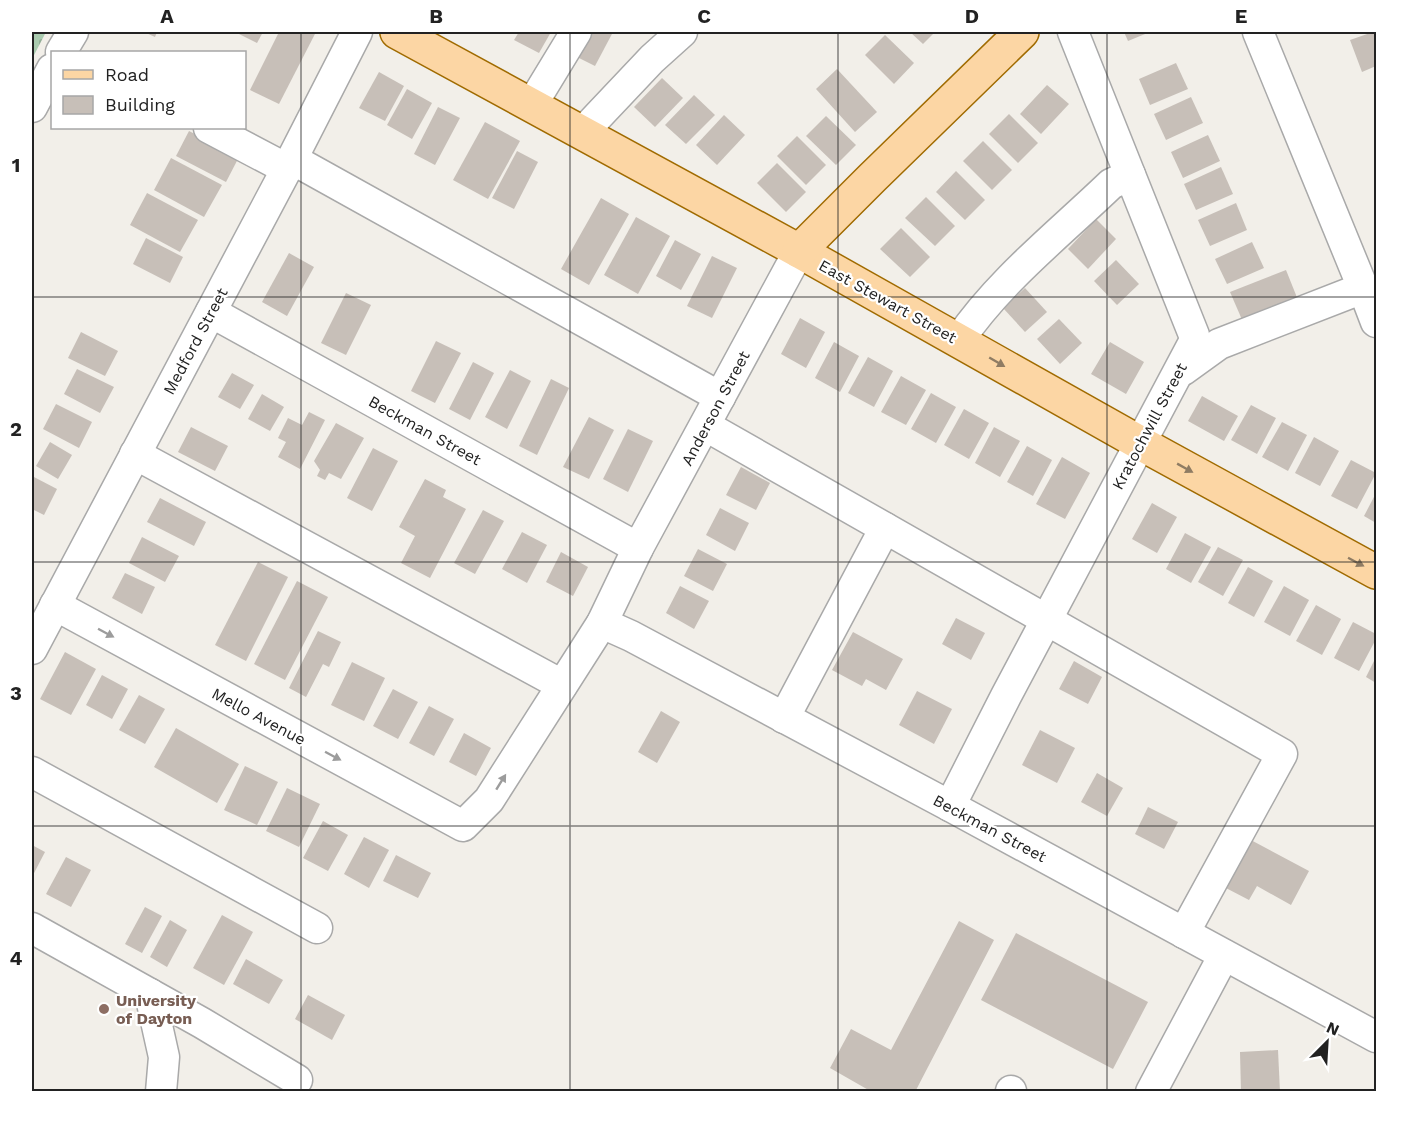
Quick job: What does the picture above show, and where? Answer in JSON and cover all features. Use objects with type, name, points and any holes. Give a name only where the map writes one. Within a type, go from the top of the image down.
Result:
[{"type":"main road","name":"East Stewart Street","points":[[397,32],[800,252],[1140,443],[1377,572]]},
{"type":"main road","name":"Anderson Street","points":[[800,252],[872,178],[1022,32]]},
{"type":"street","name":"Medford Street","points":[[32,649],[357,32]]},
{"type":"street","points":[[531,106],[576,32]]},
{"type":"street","points":[[582,133],[652,59],[682,32]]},
{"type":"street","name":"Kratochwill Street","points":[[950,806],[1194,342],[1194,335],[1072,32]]},
{"type":"street","points":[[1258,32],[1377,322]]},
{"type":"street","points":[[32,107],[51,74]]},
{"type":"street","points":[[211,129],[289,164],[720,397]]},
{"type":"street","points":[[959,340],[976,315],[1014,276],[1112,184],[1130,175]]},
{"type":"street","name":"Anderson Street","points":[[463,826],[489,800],[602,623],[638,548],[800,252]]},
{"type":"street","points":[[1175,375],[1219,344],[1363,288]]},
{"type":"street","name":"Beckman Street","points":[[211,312],[638,548]]},
{"type":"street","points":[[706,426],[1282,754],[1184,933]]},
{"type":"street","points":[[135,454],[562,685]]},
{"type":"street","points":[[784,718],[885,528]]},
{"type":"street","name":"Mello Avenue","points":[[55,605],[463,826]]},
{"type":"street","name":"Beckman Street","points":[[602,623],[631,636],[950,806],[1377,1037]]},
{"type":"street","points":[[32,772],[317,928]]},
{"type":"street","points":[[32,928],[297,1080]]},
{"type":"street","points":[[1151,1092],[1224,955]]},
{"type":"street","points":[[150,994],[164,1057],[160,1092]]},
{"type":"green space","points":[[32,32],[46,32],[32,59]]},
{"type":"building","points":[[144,32],[157,32],[155,37]]},
{"type":"building","points":[[235,32],[263,32],[257,43]]},
{"type":"building","points":[[279,32],[316,32],[279,104],[250,90]]},
{"type":"building","points":[[519,32],[551,32],[539,53],[514,40]]},
{"type":"building","points":[[586,32],[613,32],[595,66],[573,55]]},
{"type":"building","points":[[910,32],[935,32],[923,44]]},
{"type":"building","points":[[1124,32],[1150,32],[1128,41]]},
{"type":"building","points":[[1376,32],[1376,66],[1362,72],[1350,40]]},
{"type":"building","points":[[885,35],[914,63],[894,84],[865,55]]},
{"type":"building","points":[[1176,63],[1188,89],[1150,105],[1139,79]]},
{"type":"building","points":[[837,69],[877,112],[855,132],[816,89]]},
{"type":"building","points":[[379,72],[404,86],[385,121],[359,108]]},
{"type":"building","points":[[662,78],[683,98],[655,127],[634,107]]},
{"type":"building","points":[[1047,85],[1069,104],[1041,134],[1020,114]]},
{"type":"building","points":[[407,89],[432,103],[412,139],[387,125]]},
{"type":"building","points":[[694,95],[715,115],[686,144],[665,125]]},
{"type":"building","points":[[1191,97],[1203,123],[1166,140],[1154,114]]},
{"type":"building","points":[[438,107],[460,118],[435,165],[414,154]]},
{"type":"building","points":[[1009,114],[1038,143],[1018,163],[989,134]]},
{"type":"building","points":[[724,115],[745,135],[717,165],[696,145]]},
{"type":"building","points":[[826,116],[856,145],[836,165],[806,136]]},
{"type":"building","points":[[485,122],[520,141],[488,199],[453,180]]},
{"type":"building","points":[[189,131],[239,157],[226,182],[176,156]]},
{"type":"building","points":[[1208,135],[1220,161],[1183,178],[1171,152]]},
{"type":"building","points":[[797,136],[826,165],[806,185],[777,156]]},
{"type":"building","points":[[983,141],[1012,170],[992,190],[963,161]]},
{"type":"building","points":[[517,151],[538,162],[514,209],[492,198]]},
{"type":"building","points":[[171,158],[222,185],[204,217],[154,190]]},
{"type":"building","points":[[777,163],[806,192],[786,212],[757,183]]},
{"type":"building","points":[[1221,167],[1233,194],[1196,210],[1184,184]]},
{"type":"building","points":[[956,171],[985,200],[965,220],[936,192]]},
{"type":"building","points":[[147,193],[198,220],[180,252],[130,225]]},
{"type":"building","points":[[926,197],[955,226],[935,246],[905,218]]},
{"type":"building","points":[[601,198],[629,214],[589,285],[561,269]]},
{"type":"building","points":[[1236,203],[1247,230],[1210,246],[1198,220]]},
{"type":"building","points":[[636,217],[670,236],[638,294],[604,275]]},
{"type":"building","points":[[1096,219],[1116,239],[1088,269],[1068,249]]},
{"type":"building","points":[[901,228],[930,257],[910,277],[880,249]]},
{"type":"building","points":[[146,238],[183,257],[170,283],[133,264]]},
{"type":"building","points":[[675,240],[701,254],[681,290],[656,276]]},
{"type":"building","points":[[1252,242],[1264,268],[1227,284],[1215,259]]},
{"type":"building","points":[[289,253],[314,267],[287,316],[262,302]]},
{"type":"building","points":[[712,256],[737,268],[712,318],[687,306]]},
{"type":"building","points":[[1116,260],[1139,284],[1117,305],[1094,281]]},
{"type":"building","points":[[1286,270],[1298,300],[1243,322],[1230,292]]},
{"type":"building","points":[[1025,288],[1047,312],[1025,332],[1003,308]]},
{"type":"building","points":[[346,293],[371,305],[346,355],[321,343]]},
{"type":"building","points":[[800,318],[825,332],[806,368],[781,354]]},
{"type":"building","points":[[1059,319],[1082,343],[1060,364],[1037,339]]},
{"type":"building","points":[[81,332],[118,351],[105,376],[68,358]]},
{"type":"building","points":[[436,341],[461,353],[435,403],[411,391]]},
{"type":"building","points":[[834,342],[859,356],[840,392],[815,378]]},
{"type":"building","points":[[1110,342],[1144,362],[1126,394],[1091,374]]},
{"type":"building","points":[[868,357],[893,371],[874,407],[848,393]]},
{"type":"building","points":[[473,362],[494,373],[470,420],[449,409]]},
{"type":"building","points":[[77,369],[114,387],[100,413],[64,394]]},
{"type":"building","points":[[510,370],[531,381],[507,429],[485,417]]},
{"type":"building","points":[[232,373],[254,385],[240,409],[218,397]]},
{"type":"building","points":[[901,376],[926,390],[906,425],[881,412]]},
{"type":"building","points":[[551,379],[569,388],[537,455],[519,446]]},
{"type":"building","points":[[931,393],[956,407],[936,443],[911,429]]},
{"type":"building","points":[[262,394],[284,407],[270,431],[248,419]]},
{"type":"building","points":[[1202,396],[1238,416],[1224,441],[1188,421]]},
{"type":"building","points":[[56,404],[92,422],[79,448],[43,429]]},
{"type":"building","points":[[1251,405],[1276,418],[1257,454],[1231,440]]},
{"type":"building","points":[[964,409],[989,423],[969,459],[944,445]]},
{"type":"building","points":[[309,412],[325,420],[300,469],[278,457],[286,442],[278,438],[288,418],[302,425]]},
{"type":"building","points":[[589,417],[614,430],[589,479],[563,467]]},
{"type":"building","points":[[1282,422],[1307,435],[1288,471],[1262,457]]},
{"type":"building","points":[[336,423],[364,438],[341,479],[329,473],[325,480],[317,476],[320,470],[314,461]]},
{"type":"building","points":[[191,427],[228,446],[215,471],[178,452]]},
{"type":"building","points":[[994,427],[1020,441],[1000,477],[975,463]]},
{"type":"building","points":[[628,429],[653,441],[628,492],[603,479]]},
{"type":"building","points":[[1314,437],[1339,451],[1320,486],[1295,473]]},
{"type":"building","points":[[50,442],[72,455],[58,479],[36,466]]},
{"type":"building","points":[[1027,446],[1052,460],[1033,496],[1007,482]]},
{"type":"building","points":[[373,448],[398,461],[372,511],[347,498]]},
{"type":"building","points":[[1062,457],[1090,473],[1065,519],[1036,504]]},
{"type":"building","points":[[1351,460],[1376,473],[1357,509],[1331,496]]},
{"type":"building","points":[[741,467],[770,483],[756,510],[726,495]]},
{"type":"building","points":[[32,476],[57,489],[44,515],[32,509]]},
{"type":"building","points":[[425,479],[446,490],[443,497],[466,509],[430,578],[401,563],[415,536],[399,527]]},
{"type":"building","points":[[1376,493],[1376,523],[1364,516]]},
{"type":"building","points":[[160,498],[206,522],[194,546],[147,522]]},
{"type":"building","points":[[1152,503],[1177,517],[1157,553],[1132,539]]},
{"type":"building","points":[[720,508],[749,523],[735,551],[706,535]]},
{"type":"building","points":[[483,510],[504,521],[475,574],[454,563]]},
{"type":"building","points":[[522,532],[547,545],[527,583],[502,569]]},
{"type":"building","points":[[1185,533],[1211,547],[1191,583],[1166,569]]},
{"type":"building","points":[[142,537],[179,556],[165,582],[129,563]]},
{"type":"building","points":[[1218,547],[1243,560],[1223,596],[1198,582]]},
{"type":"building","points":[[698,549],[727,564],[713,591],[684,576]]},
{"type":"building","points":[[561,552],[588,567],[573,596],[546,582]]},
{"type":"building","points":[[258,562],[288,577],[246,661],[215,645]]},
{"type":"building","points":[[1248,567],[1273,581],[1254,617],[1228,603]]},
{"type":"building","points":[[125,573],[155,587],[142,614],[112,598]]},
{"type":"building","points":[[297,581],[328,597],[285,680],[254,664]]},
{"type":"building","points":[[680,586],[709,601],[694,629],[666,613]]},
{"type":"building","points":[[1284,586],[1309,600],[1290,636],[1264,622]]},
{"type":"building","points":[[1316,605],[1341,619],[1322,655],[1296,641]]},
{"type":"building","points":[[956,618],[985,633],[971,660],[942,644]]},
{"type":"building","points":[[1353,622],[1376,634],[1376,639],[1359,671],[1334,658]]},
{"type":"building","points":[[318,631],[341,642],[329,667],[323,664],[306,697],[289,688]]},
{"type":"building","points":[[853,632],[903,659],[886,690],[866,679],[862,686],[832,670]]},
{"type":"building","points":[[65,652],[96,669],[71,715],[40,699]]},
{"type":"building","points":[[1376,657],[1376,683],[1366,677]]},
{"type":"building","points":[[1074,661],[1102,677],[1088,704],[1059,689]]},
{"type":"building","points":[[352,662],[385,678],[364,721],[331,705]]},
{"type":"building","points":[[102,675],[128,689],[112,719],[86,705]]},
{"type":"building","points":[[393,689],[418,702],[398,739],[373,726]]},
{"type":"building","points":[[917,691],[952,709],[934,744],[899,725]]},
{"type":"building","points":[[139,695],[165,709],[145,744],[119,730]]},
{"type":"building","points":[[429,706],[454,719],[434,756],[409,743]]},
{"type":"building","points":[[661,711],[680,722],[657,763],[638,752]]},
{"type":"building","points":[[176,728],[239,764],[217,803],[154,767]]},
{"type":"building","points":[[1040,730],[1075,748],[1057,783],[1022,765]]},
{"type":"building","points":[[464,733],[491,748],[476,776],[449,762]]},
{"type":"building","points":[[245,766],[278,782],[257,825],[224,810]]},
{"type":"building","points":[[1097,773],[1123,788],[1107,816],[1081,802]]},
{"type":"building","points":[[287,788],[320,804],[299,847],[266,831]]},
{"type":"building","points":[[1148,807],[1178,822],[1164,849],[1135,834]]},
{"type":"building","points":[[323,821],[348,835],[328,871],[303,858]]},
{"type":"building","points":[[364,837],[389,850],[369,888],[344,874]]},
{"type":"building","points":[[1249,839],[1309,871],[1291,905],[1257,886],[1249,900],[1224,887]]},
{"type":"building","points":[[32,845],[45,852],[32,877]]},
{"type":"building","points":[[396,855],[431,873],[418,898],[383,881]]},
{"type":"building","points":[[66,857],[91,870],[71,907],[46,894]]},
{"type":"building","points":[[145,907],[162,916],[142,953],[125,944]]},
{"type":"building","points":[[222,915],[253,932],[224,985],[193,968]]},
{"type":"building","points":[[170,920],[187,930],[167,967],[150,957]]},
{"type":"building","points":[[959,921],[994,940],[915,1092],[872,1092],[830,1068],[851,1029],[891,1050]]},
{"type":"building","points":[[1016,933],[1148,1002],[1113,1069],[981,1000]]},
{"type":"building","points":[[246,959],[283,980],[269,1004],[233,984]]},
{"type":"building","points":[[308,995],[345,1015],[332,1040],[295,1019]]},
{"type":"building","points":[[1278,1050],[1280,1092],[1241,1092],[1240,1052]]},
{"type":"place","name":"University of Dayton","points":[[104,1009]]}]
